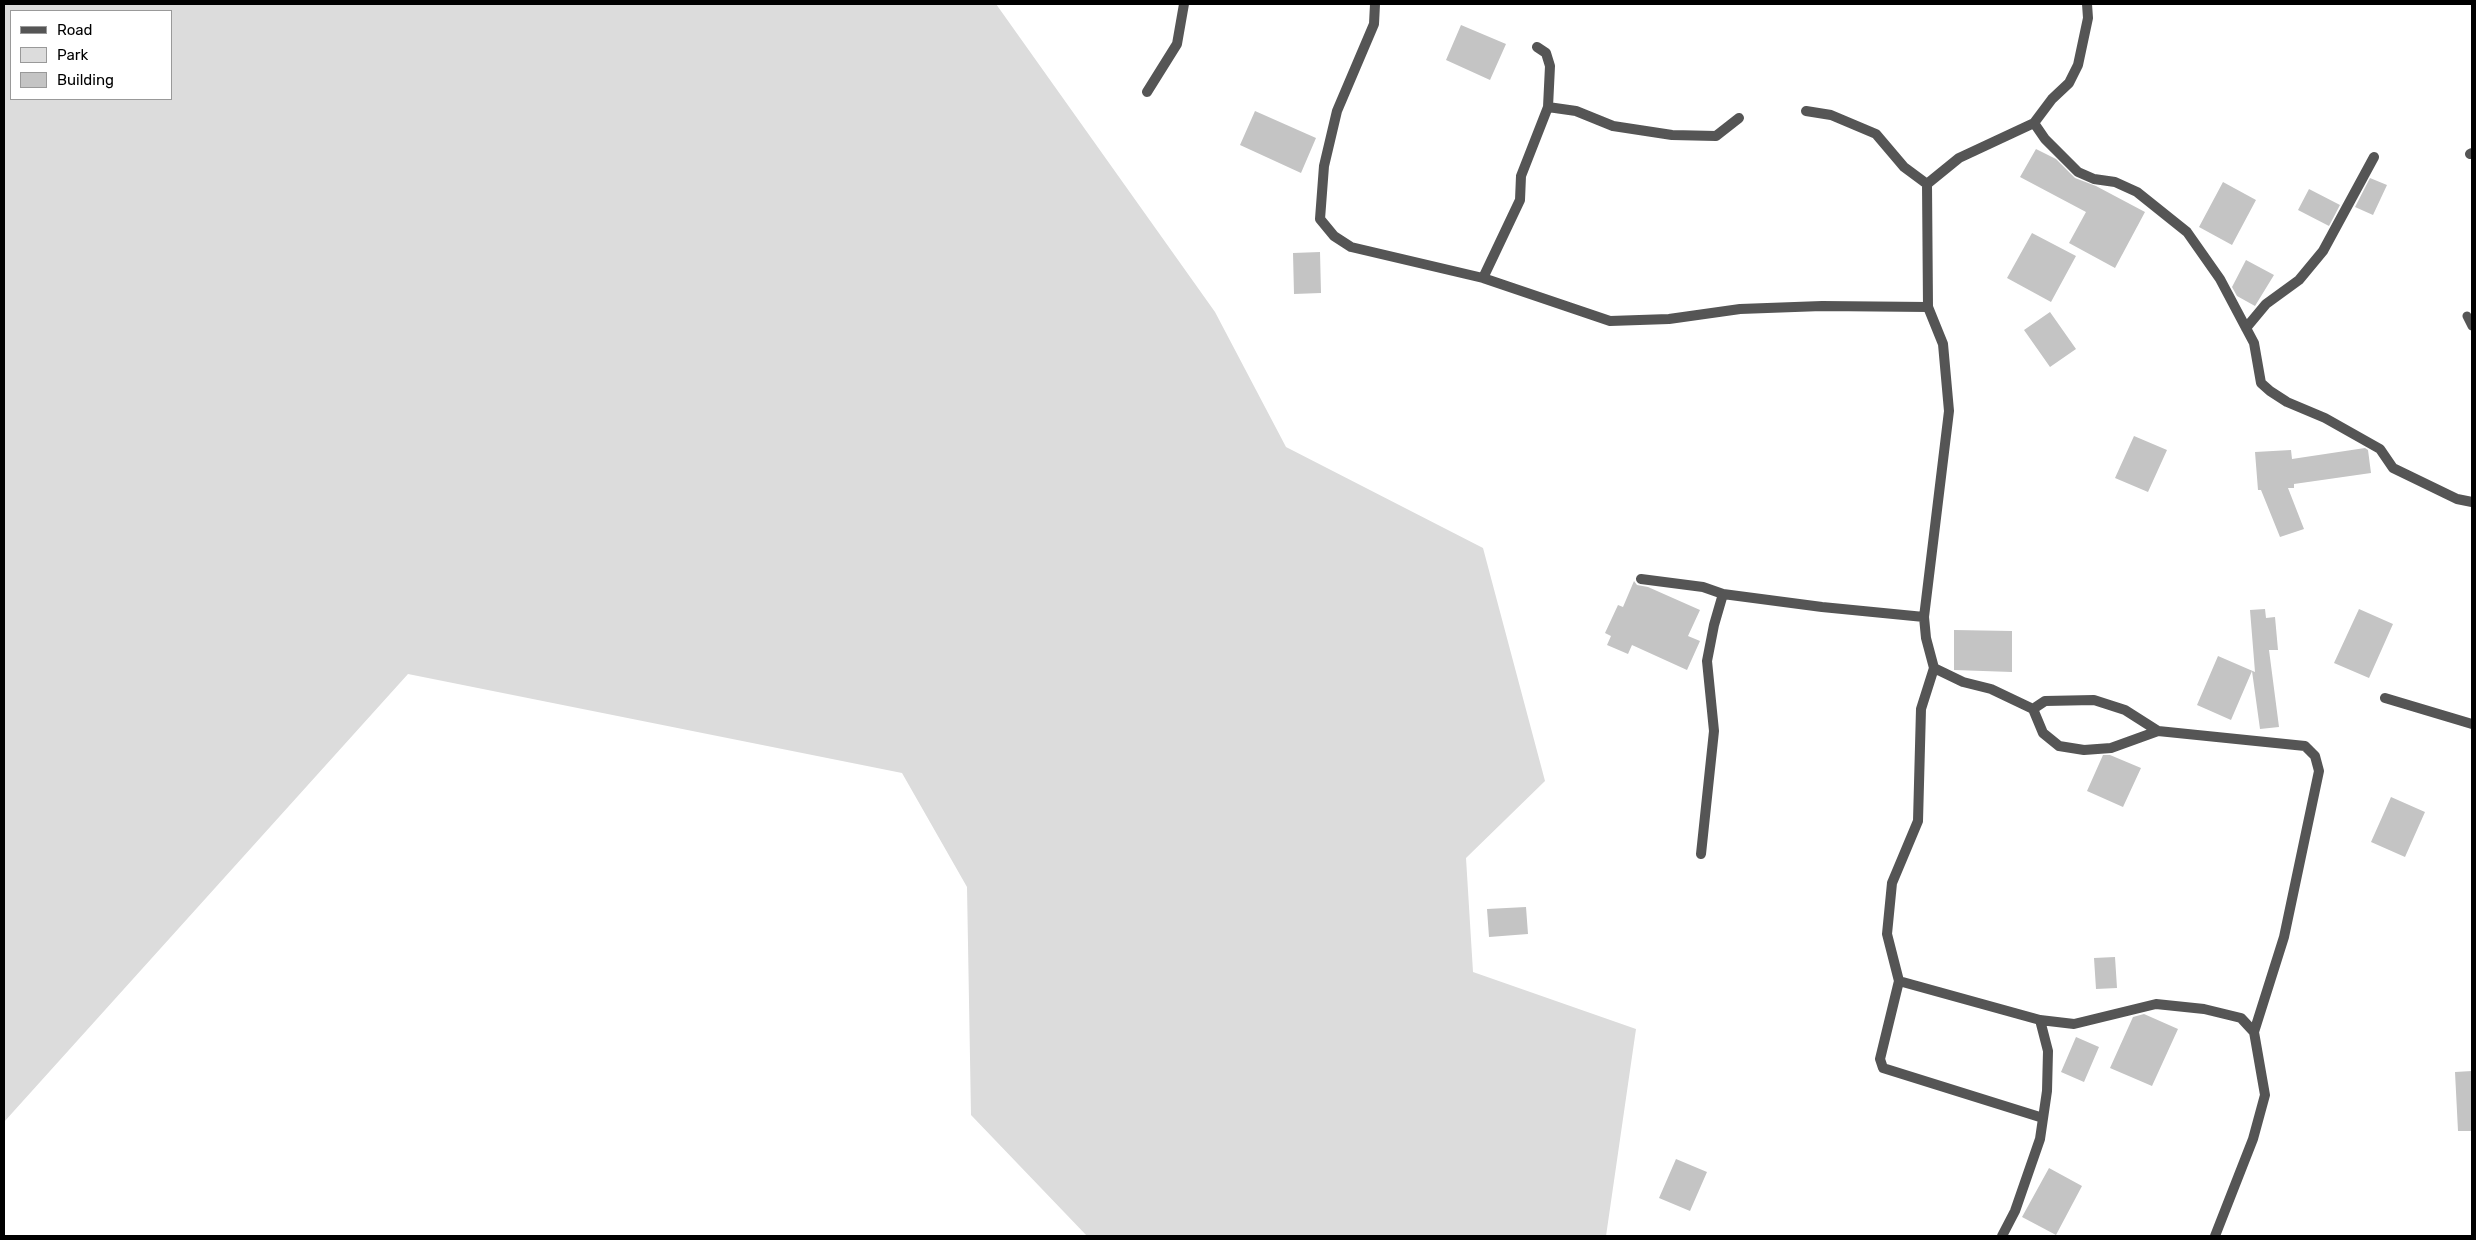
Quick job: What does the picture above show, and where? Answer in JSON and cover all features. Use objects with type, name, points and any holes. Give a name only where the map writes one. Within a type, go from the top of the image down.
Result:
[{"type":"street","points":[[1147,92],[1177,44],[1184,4]]},
{"type":"street","points":[[1375,4],[1374,24],[1337,111],[1324,166],[1320,219],[1334,236],[1351,247],[1483,278],[1610,322],[1668,318],[1740,309],[1822,306],[1928,307]]},
{"type":"street","points":[[1927,184],[1959,158],[2034,123],[2052,99],[2069,83],[2078,65],[2088,18],[2087,4]]},
{"type":"street","points":[[1483,278],[1520,200],[1521,176],[1548,107],[1550,66],[1546,52],[1537,47]]},
{"type":"street","points":[[1548,107],[1576,111],[1613,126],[1672,135],[1716,136],[1739,118]]},
{"type":"street","points":[[1806,111],[1831,115],[1876,134],[1904,167],[1927,184]]},
{"type":"street","points":[[2034,123],[2045,139],[2078,172],[2094,179],[2115,182],[2137,192],[2187,232],[2220,279],[2246,328],[2254,344],[2261,383],[2270,391],[2287,402],[2325,418],[2380,449],[2393,468],[2457,498],[2472,502]]},
{"type":"street","points":[[2246,328],[2266,304],[2299,280],[2323,251],[2374,157]]},
{"type":"street","points":[[1927,184],[1928,307],[1943,344],[1949,411],[1924,617],[1926,638],[1934,668],[1921,709],[1918,821],[1892,884],[1887,934],[1899,981],[1880,1060],[1883,1068],[2043,1118]]},
{"type":"street","points":[[1641,579],[1703,587],[1723,594],[1822,607],[1924,617]]},
{"type":"street","points":[[1701,854],[1714,731],[1707,661],[1714,625],[1723,594]]},
{"type":"street","points":[[1934,668],[1963,682],[1991,690],[2033,709],[2043,733],[2058,746],[2084,750],[2111,748],[2158,731],[2305,746],[2315,756],[2319,771],[2284,937],[2254,1032],[2265,1095],[2253,1139],[2215,1236]]},
{"type":"street","points":[[2385,698],[2472,724]]},
{"type":"street","points":[[2033,709],[2045,702],[2094,700],[2125,710],[2158,731]]},
{"type":"street","points":[[1899,981],[2040,1020],[2074,1024],[2156,1004],[2204,1009],[2241,1018],[2254,1032]]},
{"type":"street","points":[[2002,1236],[2016,1210],[2040,1139],[2047,1091],[2048,1051],[2040,1020]]},
{"type":"lane","points":[[2467,316],[2472,326]]},
{"type":"green space","points":[[4,4],[996,4],[1215,312],[1286,447],[1483,548],[1545,781],[1466,858],[1473,972],[1636,1029],[1606,1236],[1087,1236],[971,1115],[967,887],[902,773],[408,674],[4,1122]]},
{"type":"building","points":[[1461,25],[1506,44],[1490,80],[1446,60]]},
{"type":"building","points":[[1255,111],[1316,138],[1301,173],[1240,145]]},
{"type":"building","points":[[2036,149],[2056,159],[2075,178],[2096,186],[2145,212],[2115,268],[2069,243],[2086,212],[2020,177]]},
{"type":"building","points":[[2370,178],[2387,185],[2373,215],[2355,207]]},
{"type":"building","points":[[2223,182],[2256,200],[2232,245],[2199,227]]},
{"type":"building","points":[[2309,189],[2340,205],[2329,226],[2298,210]]},
{"type":"building","points":[[2032,233],[2076,256],[2051,302],[2007,278]]},
{"type":"building","points":[[1320,252],[1321,293],[1294,294],[1293,253]]},
{"type":"building","points":[[2246,260],[2274,275],[2255,306],[2237,296],[2232,287]]},
{"type":"building","points":[[2050,312],[2076,349],[2050,367],[2024,330]]},
{"type":"building","points":[[2134,436],[2167,450],[2148,492],[2115,478]]},
{"type":"building","points":[[2365,448],[2368,450],[2371,473],[2294,484],[2294,488],[2288,488],[2304,529],[2280,537],[2261,490],[2258,490],[2255,452],[2291,450],[2292,459]]},
{"type":"building","points":[[1634,581],[1637,585],[1648,587],[1700,610],[1688,636],[1700,641],[1687,670],[1632,645],[1628,654],[1607,645],[1611,636],[1605,633],[1618,605],[1623,607]]},
{"type":"building","points":[[2265,609],[2266,618],[2275,617],[2278,650],[2269,650],[2279,727],[2260,729],[2252,671],[2231,720],[2197,705],[2218,656],[2255,672],[2250,610]]},
{"type":"building","points":[[2359,609],[2393,624],[2369,678],[2334,663]]},
{"type":"building","points":[[1954,630],[2012,631],[2012,672],[1954,670]]},
{"type":"building","points":[[2103,755],[2110,755],[2141,768],[2123,807],[2087,791]]},
{"type":"building","points":[[2391,797],[2425,812],[2405,857],[2371,842]]},
{"type":"building","points":[[1526,907],[1528,934],[1489,937],[1487,909]]},
{"type":"building","points":[[2115,957],[2117,988],[2096,989],[2094,958]]},
{"type":"building","points":[[2144,1014],[2178,1029],[2152,1086],[2110,1068],[2133,1017]]},
{"type":"building","points":[[2076,1037],[2099,1047],[2084,1082],[2061,1072]]},
{"type":"building","points":[[2472,1071],[2472,1131],[2458,1131],[2455,1072]]},
{"type":"building","points":[[1676,1159],[1707,1172],[1690,1211],[1659,1198]]},
{"type":"building","points":[[2049,1168],[2082,1186],[2056,1235],[2022,1217]]}]
